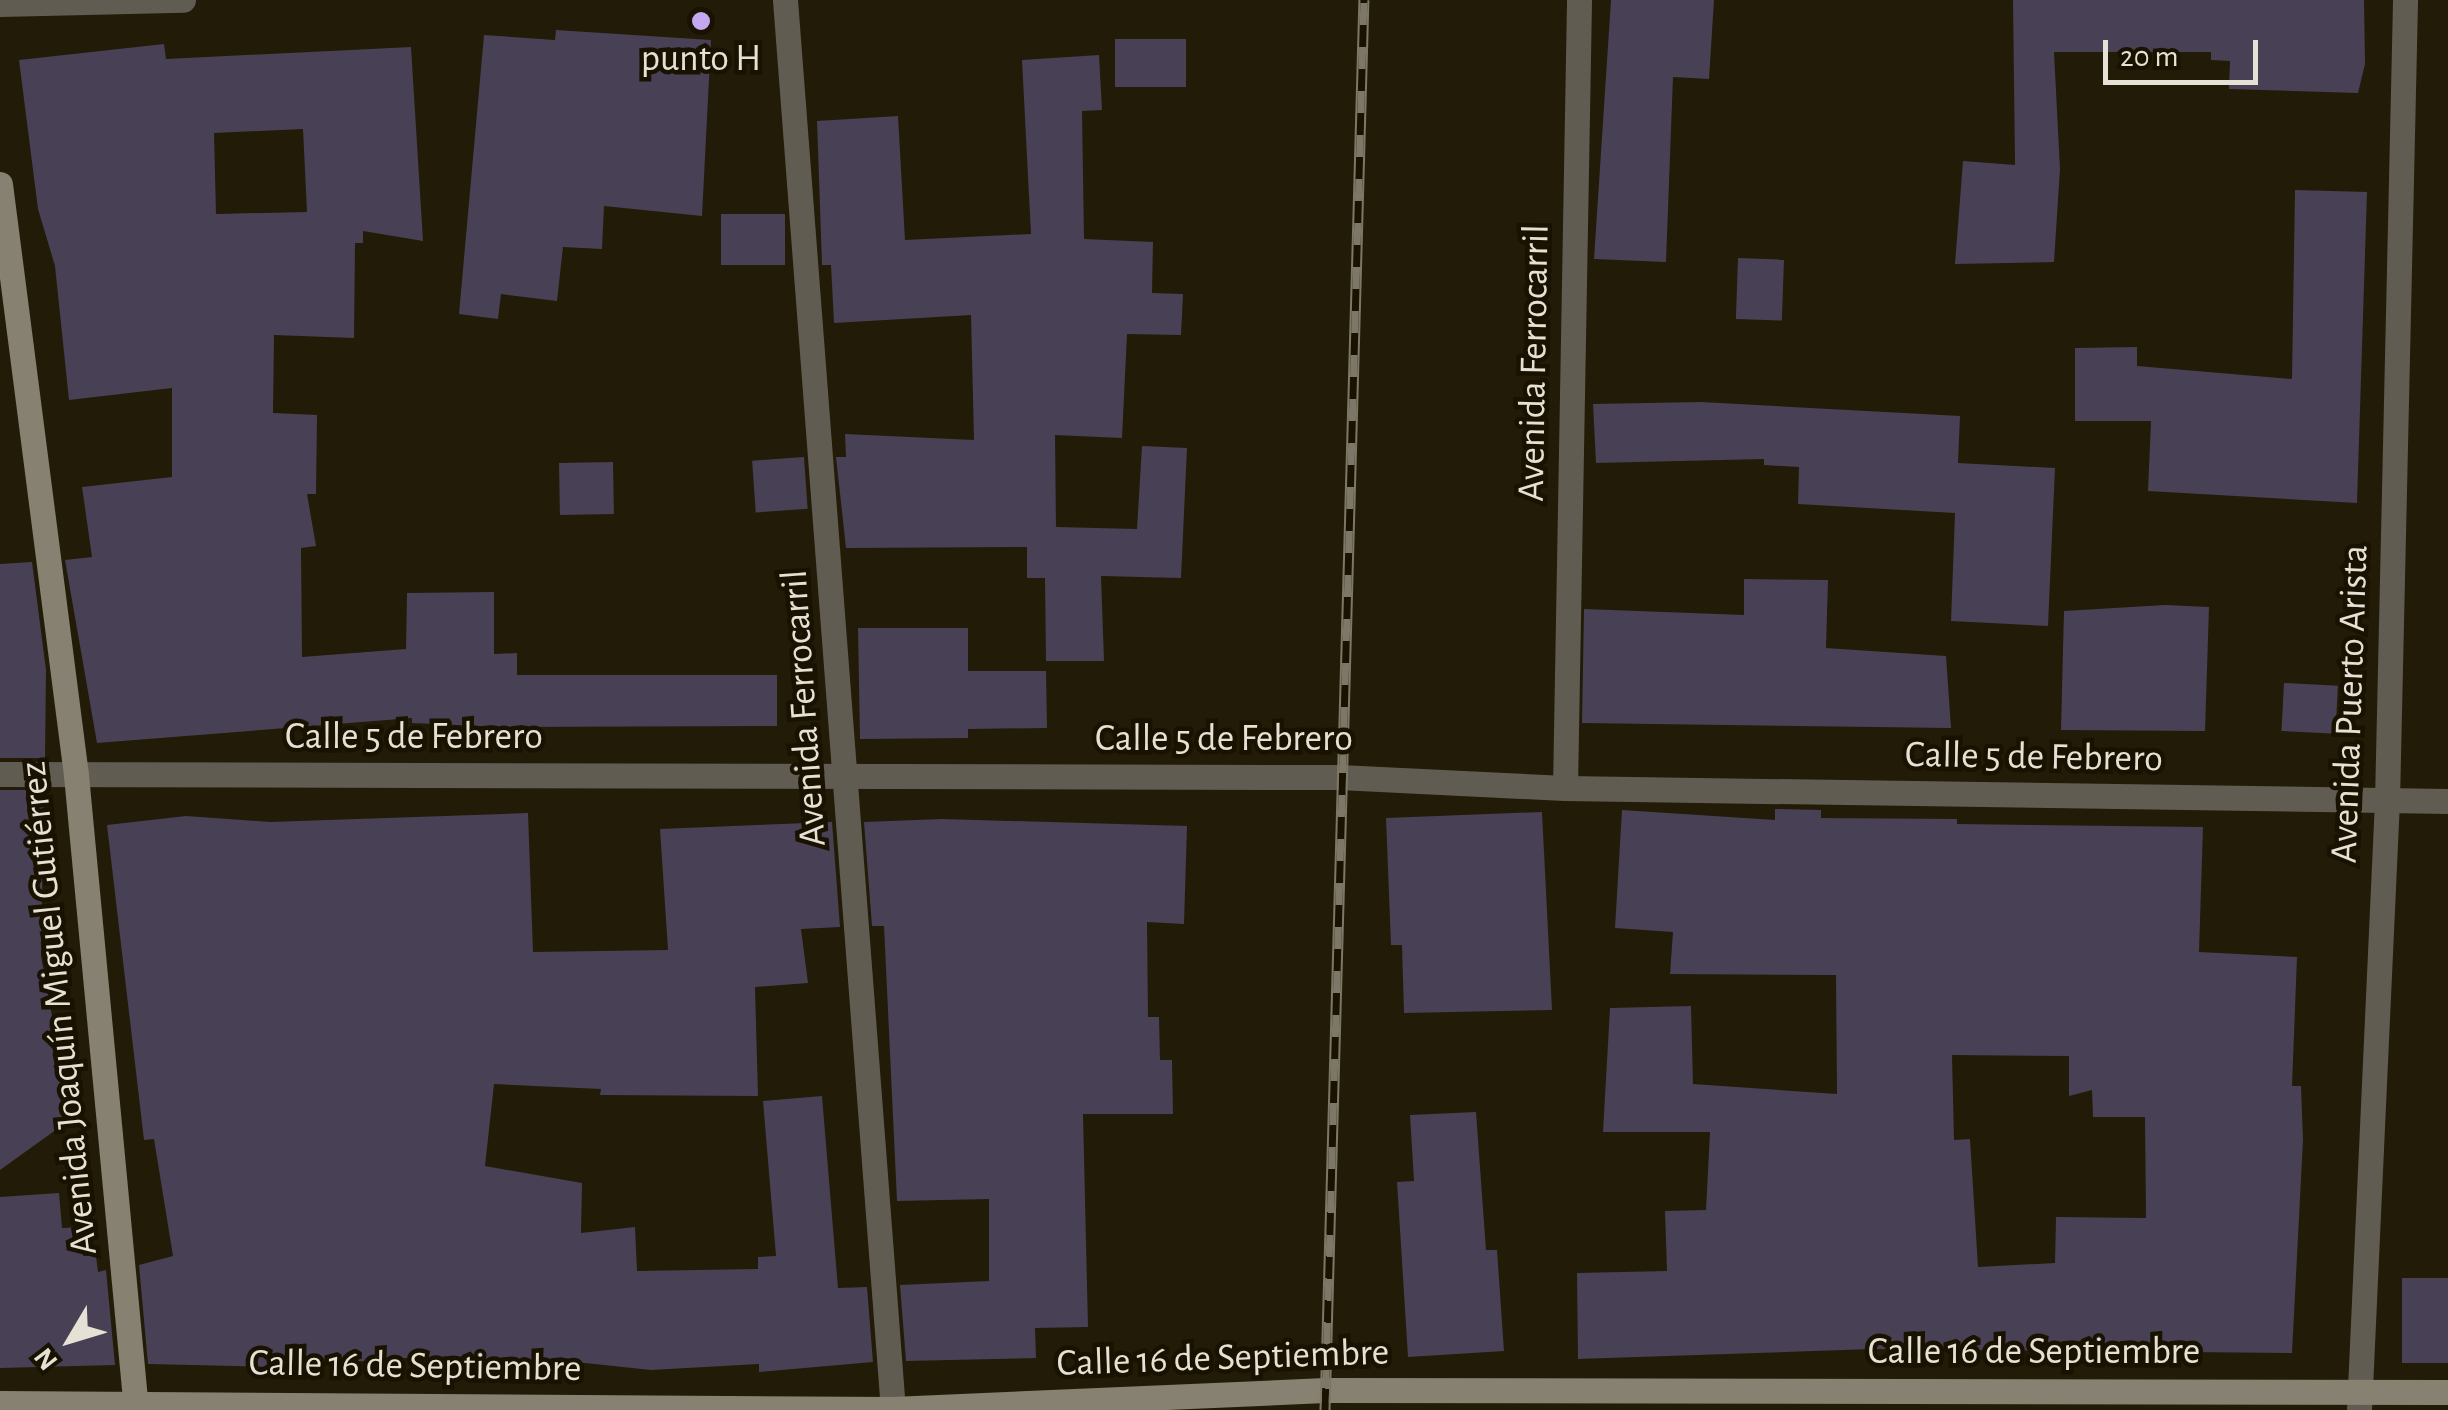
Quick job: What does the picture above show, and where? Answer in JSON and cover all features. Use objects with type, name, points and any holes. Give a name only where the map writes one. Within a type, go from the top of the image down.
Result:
[{"type":"main road","name":"Avenida Joaquín Miguel Gutiérrez","points":[[0,184],[76,775],[135,1406]]},
{"type":"main road","name":"Calle 16 de Septiembre","points":[[0,1403],[892,1410],[1325,1390],[2360,1401],[2448,1392]]},
{"type":"street","points":[[0,4],[183,0]]},
{"type":"street","name":"Avenida Ferrocarril","points":[[785,0],[848,777],[892,1410]]},
{"type":"street","name":"Avenida Ferrocarril","points":[[1565,788],[1579,0]]},
{"type":"street","name":"Avenida Puerto Arista","points":[[2360,1401],[2387,801],[2405,0]]},
{"type":"street","name":"Calle 5 de Febrero","points":[[0,774],[1339,777],[1565,788],[2448,801]]},
{"type":"building","points":[[1611,0],[1714,0],[1709,79],[1673,77],[1666,262],[1594,259]]},
{"type":"building","points":[[2013,0],[2364,0],[2365,64],[2358,93],[2229,89],[2230,61],[2211,60],[2211,52],[2054,52],[2060,169],[2054,262],[1955,264],[1963,161],[2015,165]]},
{"type":"building","points":[[556,30],[711,40],[702,216],[604,206],[602,249],[563,247],[557,301],[501,294],[498,319],[459,314],[484,35],[555,40]]},
{"type":"building","points":[[1115,39],[1186,39],[1186,87],[1115,87]]},
{"type":"building","points":[[164,44],[166,59],[411,47],[423,241],[363,231],[363,243],[355,243],[354,338],[274,335],[273,413],[317,415],[316,494],[307,494],[316,546],[301,548],[302,657],[406,649],[407,593],[494,592],[494,654],[517,653],[517,675],[777,675],[777,726],[502,727],[412,723],[412,718],[97,743],[65,560],[92,557],[82,487],[172,477],[172,388],[69,400],[55,266],[38,209],[19,60]],"holes":[[[303,129],[307,212],[216,214],[214,133]]]},
{"type":"building","points":[[1099,55],[1102,110],[1082,111],[1084,239],[1153,242],[1152,293],[1183,294],[1181,335],[1127,334],[1122,438],[1055,435],[1056,527],[1137,529],[1142,446],[1187,448],[1181,578],[1101,576],[1104,661],[1046,661],[1045,578],[1027,578],[1027,547],[846,548],[836,457],[846,457],[845,434],[974,440],[971,315],[834,323],[831,265],[822,265],[817,121],[898,116],[905,240],[1031,234],[1022,60]]},
{"type":"building","points":[[2295,190],[2367,192],[2357,503],[2148,491],[2151,421],[2075,421],[2075,348],[2137,347],[2137,366],[2292,379]]},
{"type":"building","points":[[721,214],[785,214],[785,265],[721,265]]},
{"type":"building","points":[[1738,258],[1784,260],[1782,321],[1736,319]]},
{"type":"building","points":[[1701,402],[1960,416],[1958,463],[2055,468],[2048,626],[1951,621],[1955,513],[1798,504],[1799,467],[1764,465],[1764,459],[1596,463],[1593,404]]},
{"type":"building","points":[[804,457],[808,509],[756,513],[752,461]]},
{"type":"building","points":[[613,462],[614,514],[560,515],[559,463]]},
{"type":"building","points":[[32,562],[46,670],[45,758],[0,758],[0,564]]},
{"type":"building","points":[[1744,579],[1828,580],[1826,648],[1946,656],[1951,728],[1582,723],[1584,609],[1744,615]]},
{"type":"building","points":[[2165,605],[2209,607],[2205,731],[2061,730],[2064,611]]},
{"type":"building","points":[[858,628],[968,628],[968,671],[1046,671],[1047,728],[968,729],[968,738],[860,739]]},
{"type":"building","points":[[2284,683],[2338,686],[2335,734],[2281,731]]},
{"type":"building","points":[[0,790],[44,790],[41,956],[71,1119],[0,1170]]},
{"type":"building","points":[[1775,809],[1821,810],[1821,818],[1957,819],[1957,824],[2203,827],[2199,952],[2297,957],[2292,1086],[2301,1086],[2303,1140],[2292,1353],[1872,1349],[1578,1359],[1577,1273],[1667,1271],[1665,1211],[1706,1210],[1710,1132],[1603,1132],[1610,1008],[1691,1006],[1693,1084],[1837,1094],[1836,975],[1670,974],[1673,932],[1615,928],[1622,810],[1775,820]],"holes":[[[1952,1055],[2069,1056],[2069,1096],[2092,1090],[2093,1117],[2145,1117],[2146,1218],[2056,1217],[2055,1263],[1978,1267],[1970,1139],[1954,1140]]]},
{"type":"building","points":[[1542,812],[1552,1010],[1404,1013],[1402,945],[1391,945],[1386,818]]},
{"type":"building","points":[[528,813],[533,952],[668,950],[660,829],[832,822],[840,927],[801,929],[808,983],[755,987],[758,1096],[600,1095],[601,1089],[494,1084],[485,1166],[582,1183],[581,1233],[635,1227],[637,1271],[758,1269],[758,1257],[776,1256],[763,1101],[822,1096],[838,1288],[867,1287],[873,1362],[759,1372],[759,1364],[651,1370],[538,1358],[538,1370],[420,1366],[420,1357],[281,1367],[148,1364],[139,1265],[173,1256],[154,1139],[144,1140],[107,825],[186,816],[270,822]]},
{"type":"building","points":[[942,819],[1187,826],[1184,924],[1147,922],[1148,1017],[1159,1017],[1160,1060],[1172,1060],[1173,1114],[1083,1114],[1088,1327],[1035,1328],[1036,1358],[906,1361],[900,1285],[989,1281],[989,1199],[897,1201],[884,926],[872,926],[864,822]]},
{"type":"building","points":[[1476,1112],[1486,1250],[1497,1250],[1504,1351],[1408,1357],[1397,1182],[1414,1181],[1410,1115]]},
{"type":"building","points":[[59,1193],[62,1228],[82,1227],[83,1256],[96,1256],[98,1272],[106,1270],[115,1365],[0,1368],[0,1197]]},
{"type":"building","points":[[2402,1278],[2448,1278],[2448,1363],[2402,1363]]},
{"type":"railway","points":[[1325,1410],[1364,0]]},
{"type":"place","name":"punto H","points":[[701,21]]}]
